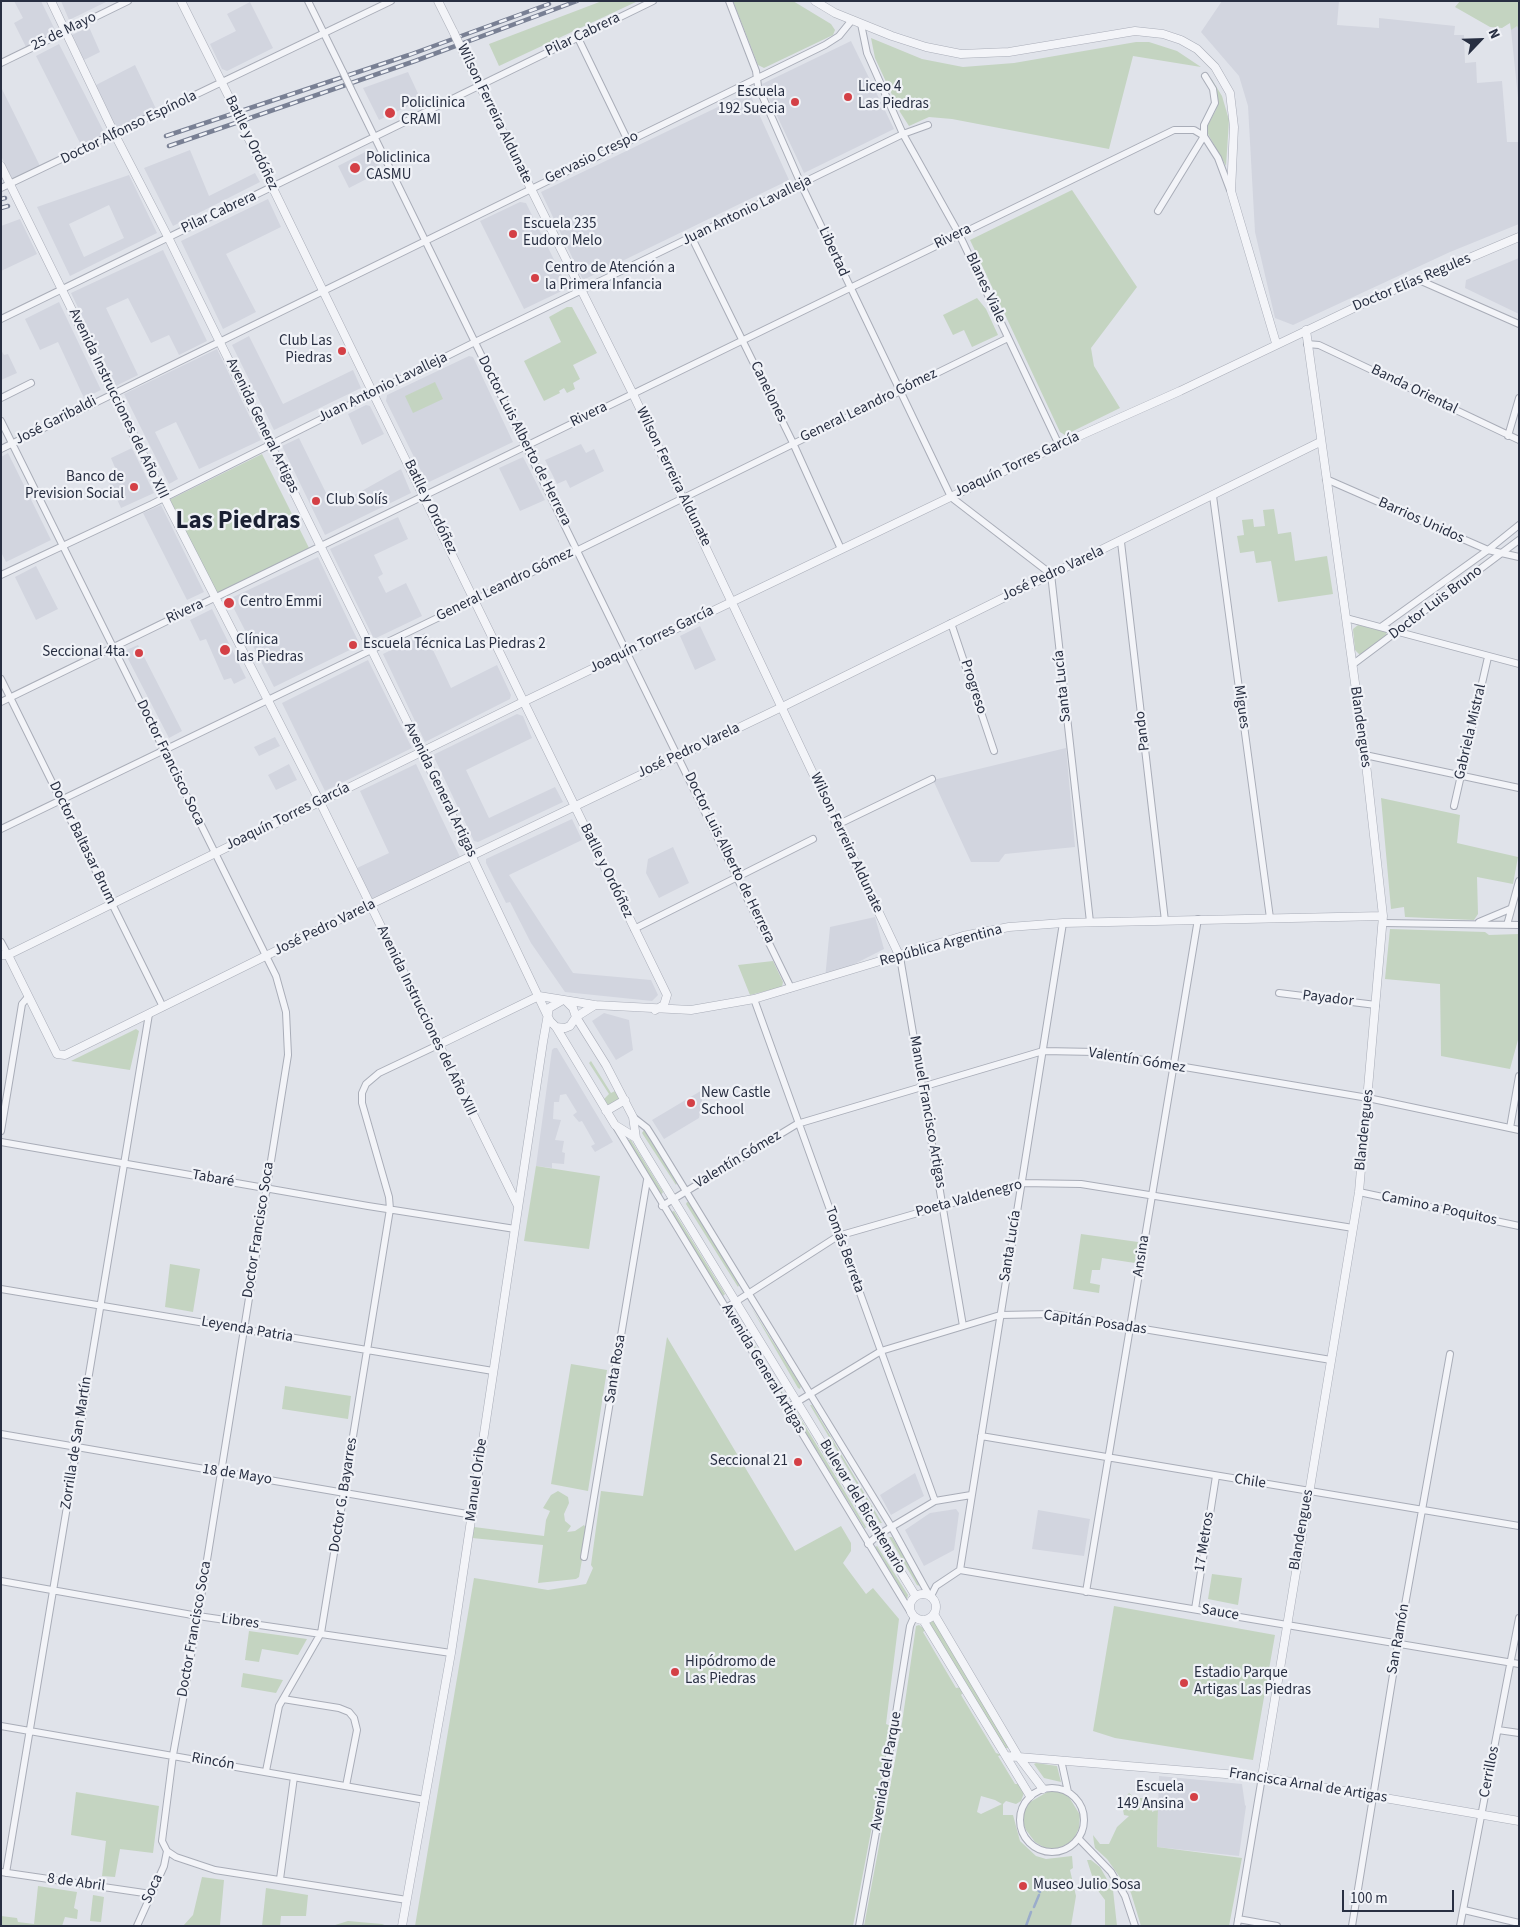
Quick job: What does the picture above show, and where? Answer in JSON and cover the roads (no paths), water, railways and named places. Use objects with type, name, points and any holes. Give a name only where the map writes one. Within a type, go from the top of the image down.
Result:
[{"type":"street","name":"Avenida General Artigas","points":[[51,1],[115,135],[220,341],[473,856],[548,1015]]},
{"type":"street","name":"25 de Mayo","points":[[1,63],[128,1]]},
{"type":"street","name":"Batlle y Ordóñez","points":[[181,1],[475,599],[523,702],[667,996],[680,1010]]},
{"type":"street","name":"Doctor Luis Alberto de Herrera","points":[[308,1],[792,988]]},
{"type":"street","name":"Doctor Alfonso Espínola","points":[[1,188],[324,35],[391,1]]},
{"type":"street","name":"Wilson Ferreira Aldunate","points":[[438,1],[633,394],[682,499],[733,601],[900,957]]},
{"type":"street","name":"Pilar Cabrera","points":[[1,319],[653,1]]},
{"type":"street","name":"Libertad","points":[[729,1],[757,78],[758,86],[801,184],[849,288],[901,391],[951,497]]},
{"type":"street","points":[[815,1],[861,24],[926,47],[976,55],[1009,52],[1135,31],[1163,34],[1180,40],[1197,49],[1215,67],[1230,93],[1234,127],[1231,191]]},
{"type":"street","name":"Gervasio Crespo","points":[[220,341],[757,78],[839,36],[852,20]]},
{"type":"street","name":"Blanes Viale","points":[[861,24],[867,53],[903,134],[959,234],[1059,445]]},
{"type":"street","points":[[578,38],[628,141]]},
{"type":"street","points":[[1158,211],[1204,136],[1204,125],[1215,103],[1213,90],[1205,76]]},
{"type":"street","name":"Juan Antonio Lavalleja","points":[[1,575],[164,498],[475,342],[903,134],[928,125]]},
{"type":"street","name":"Rivera","points":[[1,702],[112,646],[216,598],[1174,130],[1194,130],[1204,136]]},
{"type":"street","points":[[1204,136],[1218,158],[1231,191],[1276,343]]},
{"type":"street","name":"Avenida Instrucciones del Año XIII","points":[[1,166],[164,498],[320,802],[518,1206]]},
{"type":"street","name":"Doctor Elías Regules","points":[[1306,330],[1519,237]]},
{"type":"street","name":"Canelones","points":[[692,238],[793,443],[842,549]]},
{"type":"street","points":[[1420,280],[1519,324]]},
{"type":"street","name":"Joaquín Torres García","points":[[5,955],[733,601],[1059,445],[1180,391],[1306,330]]},
{"type":"street","name":"Blandengues","points":[[1237,1922],[1359,1192],[1383,919],[1365,755],[1320,442],[1306,330]]},
{"type":"street","name":"General Leandro Gómez","points":[[1,829],[578,550],[1008,338]]},
{"type":"street","name":"José Garibaldi","points":[[1,449],[220,341]]},
{"type":"street","name":"Banda Oriental","points":[[1307,344],[1319,345],[1519,440]]},
{"type":"street","points":[[1,398],[31,383]]},
{"type":"street","points":[[1508,436],[1519,398]]},
{"type":"street","name":"Doctor Francisco Soca","points":[[1,421],[266,956],[281,991],[288,1037],[288,1055],[244,1330],[198,1616],[173,1755],[162,1834],[167,1851]]},
{"type":"street","name":"José Pedro Varela","points":[[28,997],[57,1054],[65,1055],[369,905],[782,707],[1051,574],[1121,542],[1320,442]]},
{"type":"street","name":"Barrios Unidos","points":[[1326,479],[1488,550],[1519,557]]},
{"type":"street","name":"Migues","points":[[1213,496],[1270,918]]},
{"type":"street","points":[[951,497],[1051,574]]},
{"type":"street","name":"Doctor Luis Bruno","points":[[1381,628],[1519,525]]},
{"type":"street","name":"Doctor Luis Bruno","points":[[1352,665],[1519,540]]},
{"type":"street","name":"Pando","points":[[1121,542],[1165,921]]},
{"type":"street","name":"Santa Lucía","points":[[1051,574],[1090,922]]},
{"type":"street","points":[[1346,618],[1519,664]]},
{"type":"street","name":"Progreso","points":[[951,623],[994,751]]},
{"type":"street","name":"Gabriela Mistral","points":[[1454,806],[1488,657]]},
{"type":"street","name":"Doctor Baltasar Brum","points":[[1,679],[163,1007]]},
{"type":"street","points":[[1365,755],[1519,788]]},
{"type":"street","points":[[837,825],[932,778]]},
{"type":"street","points":[[634,929],[813,839]]},
{"type":"street","points":[[1507,925],[1519,881]]},
{"type":"street","points":[[1478,923],[1510,909]]},
{"type":"street","name":"República Argentina","points":[[539,996],[595,1005],[656,1010],[691,1010],[754,999],[900,957],[963,936],[1009,927],[1063,922],[1270,918],[1383,919],[1519,925]]},
{"type":"street","name":"Ansina","points":[[1086,1592],[1198,919]]},
{"type":"street","name":"Santa Lucía","points":[[960,1570],[1063,922]]},
{"type":"street","points":[[1,942],[5,955],[28,997],[22,1004],[1,1131]]},
{"type":"street","name":"Manuel Francisco Artigas","points":[[900,957],[924,1086],[963,1326]]},
{"type":"street","name":"Payador","points":[[1279,993],[1376,1005]]},
{"type":"street","points":[[390,1209],[389,1197],[362,1103],[362,1093],[366,1084],[379,1073],[539,996]]},
{"type":"street","points":[[656,1010],[664,1005],[667,996]]},
{"type":"street","name":"Tomás Berreta","points":[[754,999],[797,1124],[881,1350],[934,1501]]},
{"type":"street","points":[[543,1042],[552,1004],[561,1000]]},
{"type":"street","name":"Bulevar del Bicentenario","points":[[561,1000],[570,1004],[625,1100],[633,1117],[636,1138],[915,1595]]},
{"type":"street","points":[[543,1042],[556,1027],[565,1028],[570,1026],[576,1016],[595,1005]]},
{"type":"street","name":"Zorrilla de San Martín","points":[[4,1873],[54,1588],[149,1014]]},
{"type":"street","name":"Bulevar del Bicentenario","points":[[548,1015],[614,1125],[636,1138]]},
{"type":"street","name":"Manuel Oribe","points":[[402,1926],[451,1653],[543,1042]]},
{"type":"street","name":"Valentín Gómez","points":[[662,1206],[797,1124],[1043,1051],[1096,1052],[1368,1098],[1519,1130]]},
{"type":"street","points":[[1510,1128],[1519,1076]]},
{"type":"street","points":[[606,1111],[625,1100]]},
{"type":"street","name":"Avenida General Artigas","points":[[633,1117],[647,1128],[891,1526],[930,1595]]},
{"type":"street","name":"Avenida General Artigas","points":[[614,1125],[912,1615]]},
{"type":"street","name":"Tabaré","points":[[1,1142],[515,1229]]},
{"type":"street","name":"Santa Rosa","points":[[584,1557],[647,1180]]},
{"type":"street","name":"Poeta Valdenegro","points":[[726,1308],[838,1236],[1022,1183],[1081,1184],[1353,1228]]},
{"type":"street","name":"Camino a Poquitos","points":[[1359,1192],[1519,1226]]},
{"type":"street","name":"Doctor G. Bayarres","points":[[266,1771],[276,1715],[283,1698],[321,1633],[390,1209]]},
{"type":"street","name":"Leyenda Patria","points":[[1,1289],[493,1371]]},
{"type":"street","name":"Capitán Posadas","points":[[787,1408],[881,1350],[1000,1315],[1053,1314],[1331,1360]]},
{"type":"street","name":"San Ramón","points":[[1352,1926],[1398,1644],[1450,1354]]},
{"type":"street","name":"18 de Mayo","points":[[1,1434],[220,1473],[473,1514]]},
{"type":"street","name":"Chile","points":[[981,1436],[1109,1459],[1519,1526]]},
{"type":"street","name":"17 Metros","points":[[1195,1609],[1216,1476]]},
{"type":"street","points":[[868,1544],[891,1526],[934,1501],[971,1495]]},
{"type":"street","points":[[930,1595],[936,1586],[960,1570]]},
{"type":"street","name":"Sauce","points":[[960,1570],[1519,1664]]},
{"type":"street","name":"Libres","points":[[1,1581],[54,1588],[198,1616],[451,1653]]},
{"type":"street","points":[[1030,1796],[923,1620],[912,1615],[909,1605],[915,1595],[923,1593],[930,1595],[936,1603],[934,1614],[1018,1756],[1043,1789]]},
{"type":"street","points":[[923,1620],[934,1614]]},
{"type":"street","name":"Avenida del Parque","points":[[859,1926],[886,1779],[912,1615]]},
{"type":"street","name":"Cerrillos","points":[[1460,1926],[1519,1618]]},
{"type":"street","points":[[283,1698],[339,1708],[349,1712],[354,1718],[356,1730],[346,1786]]},
{"type":"street","name":"Rincón","points":[[1,1726],[425,1800]]},
{"type":"street","points":[[1498,1730],[1519,1733]]},
{"type":"street","name":"Francisca Arnal de Artigas","points":[[1006,1756],[1262,1776],[1519,1821]]},
{"type":"street","points":[[1061,1760],[1068,1792]]},
{"type":"street","points":[[280,1879],[294,1777]]},
{"type":"street","points":[[1043,1789],[1060,1789],[1068,1792],[1076,1799],[1084,1818],[1079,1838],[1072,1846],[1057,1852],[1041,1851],[1032,1846],[1021,1831],[1020,1822],[1021,1812],[1030,1796],[1043,1789]]},
{"type":"street","points":[[1079,1838],[1110,1872],[1125,1896],[1135,1926]]},
{"type":"street","points":[[167,1851],[186,1862],[215,1870],[407,1900]]},
{"type":"street","name":"Soca","points":[[137,1926],[164,1866],[167,1851]]},
{"type":"street","name":"8 de Abril","points":[[4,1873],[151,1894]]},
{"type":"street","points":[[1464,1910],[1519,1923]]},
{"type":"street","points":[[1237,1922],[1277,1926]]},
{"type":"waterway","points":[[1034,1886],[1040,1892]]},
{"type":"waterway","points":[[1034,1907],[1039,1895]]},
{"type":"waterway","points":[[1026,1926],[1031,1912]]},
{"type":"railway","points":[[169,146],[415,61],[577,1]]},
{"type":"railway","points":[[166,136],[409,55],[549,4]]},
{"type":"railway","points":[[1,199],[5,198]]},
{"type":"railway","points":[[1,208],[8,206]]},
{"type":"place","name":"Liceo 4 Las Piedras","points":[[848,97]]},
{"type":"place","name":"Escuela 192 Suecia","points":[[795,102]]},
{"type":"place","name":"Policlinica CRAMI","points":[[390,113]]},
{"type":"place","name":"Policlinica CASMU","points":[[355,168]]},
{"type":"place","name":"Escuela 235 Eudoro Melo","points":[[513,234]]},
{"type":"place","name":"Centro de Atención a la Primera Infancia","points":[[535,278]]},
{"type":"place","name":"Club Las Piedras","points":[[342,351]]},
{"type":"place","name":"Banco de Prevision Social","points":[[134,487]]},
{"type":"place","name":"Club Solís","points":[[316,501]]},
{"type":"place","name":"Centro Emmi","points":[[229,603]]},
{"type":"place","name":"Escuela Técnica Las Piedras 2","points":[[353,645]]},
{"type":"place","name":"Clínica las Piedras","points":[[225,650]]},
{"type":"place","name":"Seccional 4ta.","points":[[139,653]]},
{"type":"place","name":"New Castle School","points":[[691,1103]]},
{"type":"place","name":"Seccional 21","points":[[798,1462]]},
{"type":"place","name":"Hipódromo de Las Piedras","points":[[675,1672]]},
{"type":"place","name":"Estadio Parque Artigas Las Piedras","points":[[1184,1683]]},
{"type":"place","name":"Escuela 149 Ansina","points":[[1194,1797]]},
{"type":"place","name":"Museo Julio Sosa","points":[[1023,1886]]},
{"type":"district","name":"Las Piedras","points":[[238,523]]}]
